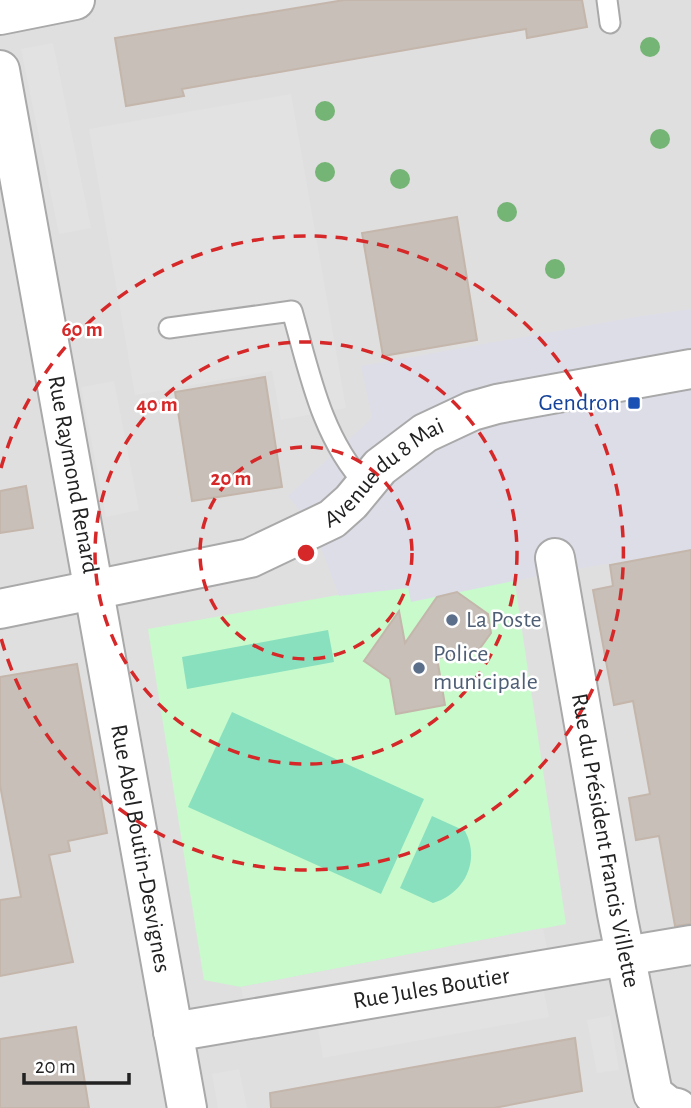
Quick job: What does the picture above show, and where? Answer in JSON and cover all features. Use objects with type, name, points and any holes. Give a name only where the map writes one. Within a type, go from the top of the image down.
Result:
[{"type":"street","points":[[0,15],[75,0]]},
{"type":"street","name":"Rue Raymond Renard","points":[[0,70],[94,590]]},
{"type":"street","name":"Avenue du 8 Mai","points":[[0,609],[250,558],[332,519],[351,502],[380,467],[404,447],[425,433],[472,411],[691,369]]},
{"type":"street","name":"Rue du Président Francis Villette","points":[[555,558],[626,957],[655,1103]]},
{"type":"street","name":"Rue Abel Boutin-Desvignes","points":[[94,590],[187,1108]]},
{"type":"street","name":"Rue Jules Boutier","points":[[173,1032],[691,945]]},
{"type":"lane","points":[[607,0],[610,23]]},
{"type":"lane","points":[[169,328],[292,311],[324,418],[353,471],[365,484]]},
{"type":"shaded area","points":[[0,0],[691,0],[691,1108],[0,1108]]},
{"type":"shaded area","points":[[53,43],[91,228],[59,234],[21,49]]},
{"type":"shaded area","points":[[291,94],[346,408],[281,420],[272,371],[135,395],[89,129]]},
{"type":"shaded area","points":[[691,309],[691,550],[558,572],[411,602],[408,588],[339,596],[314,529],[288,496],[372,418],[361,366]]},
{"type":"shaded area","points":[[114,381],[139,510],[106,517],[81,387]]},
{"type":"shaded area","points":[[543,928],[548,953],[246,1011],[241,987]]},
{"type":"shaded area","points":[[543,987],[549,1017],[323,1058],[318,1028]]},
{"type":"shaded area","points":[[610,1016],[619,1070],[597,1073],[587,1020]]},
{"type":"shaded area","points":[[239,1069],[247,1108],[218,1108],[212,1074]]},
{"type":"green space","points":[[512,564],[566,924],[241,987],[204,980],[148,629]]},
{"type":"green space","points":[[328,630],[334,662],[187,689],[182,657]]},
{"type":"green space","points":[[232,712],[424,799],[381,894],[188,807]]},
{"type":"green space","points":[[432,816],[465,831],[471,854],[467,875],[461,884],[444,899],[433,903],[400,888]]},
{"type":"building","points":[[344,0],[582,0],[587,27],[527,38],[526,29],[182,89],[184,96],[126,106],[115,38]]},
{"type":"building","points":[[457,217],[477,340],[383,356],[362,233]]},
{"type":"building","points":[[265,377],[282,487],[192,501],[175,392]]},
{"type":"building","points":[[26,486],[33,528],[0,533],[0,491]]},
{"type":"building","points":[[691,550],[691,924],[675,926],[659,836],[636,840],[629,798],[650,794],[633,701],[614,705],[593,590],[613,586],[610,565]]},
{"type":"building","points":[[457,592],[488,614],[491,633],[478,651],[437,658],[445,705],[396,714],[390,679],[364,661],[399,611],[405,643],[437,597]]},
{"type":"building","points":[[77,664],[107,833],[68,841],[70,851],[49,855],[73,962],[0,976],[0,900],[21,897],[0,785],[0,677]]},
{"type":"building","points":[[76,1027],[89,1108],[0,1108],[0,1039]]},
{"type":"building","points":[[575,1038],[582,1091],[494,1108],[271,1108],[270,1093]]},
{"type":"place","name":"Gendron","points":[[634,403]]},
{"type":"place","name":"La Poste","points":[[452,620]]},
{"type":"place","name":"Police municipale","points":[[419,668]]}]
